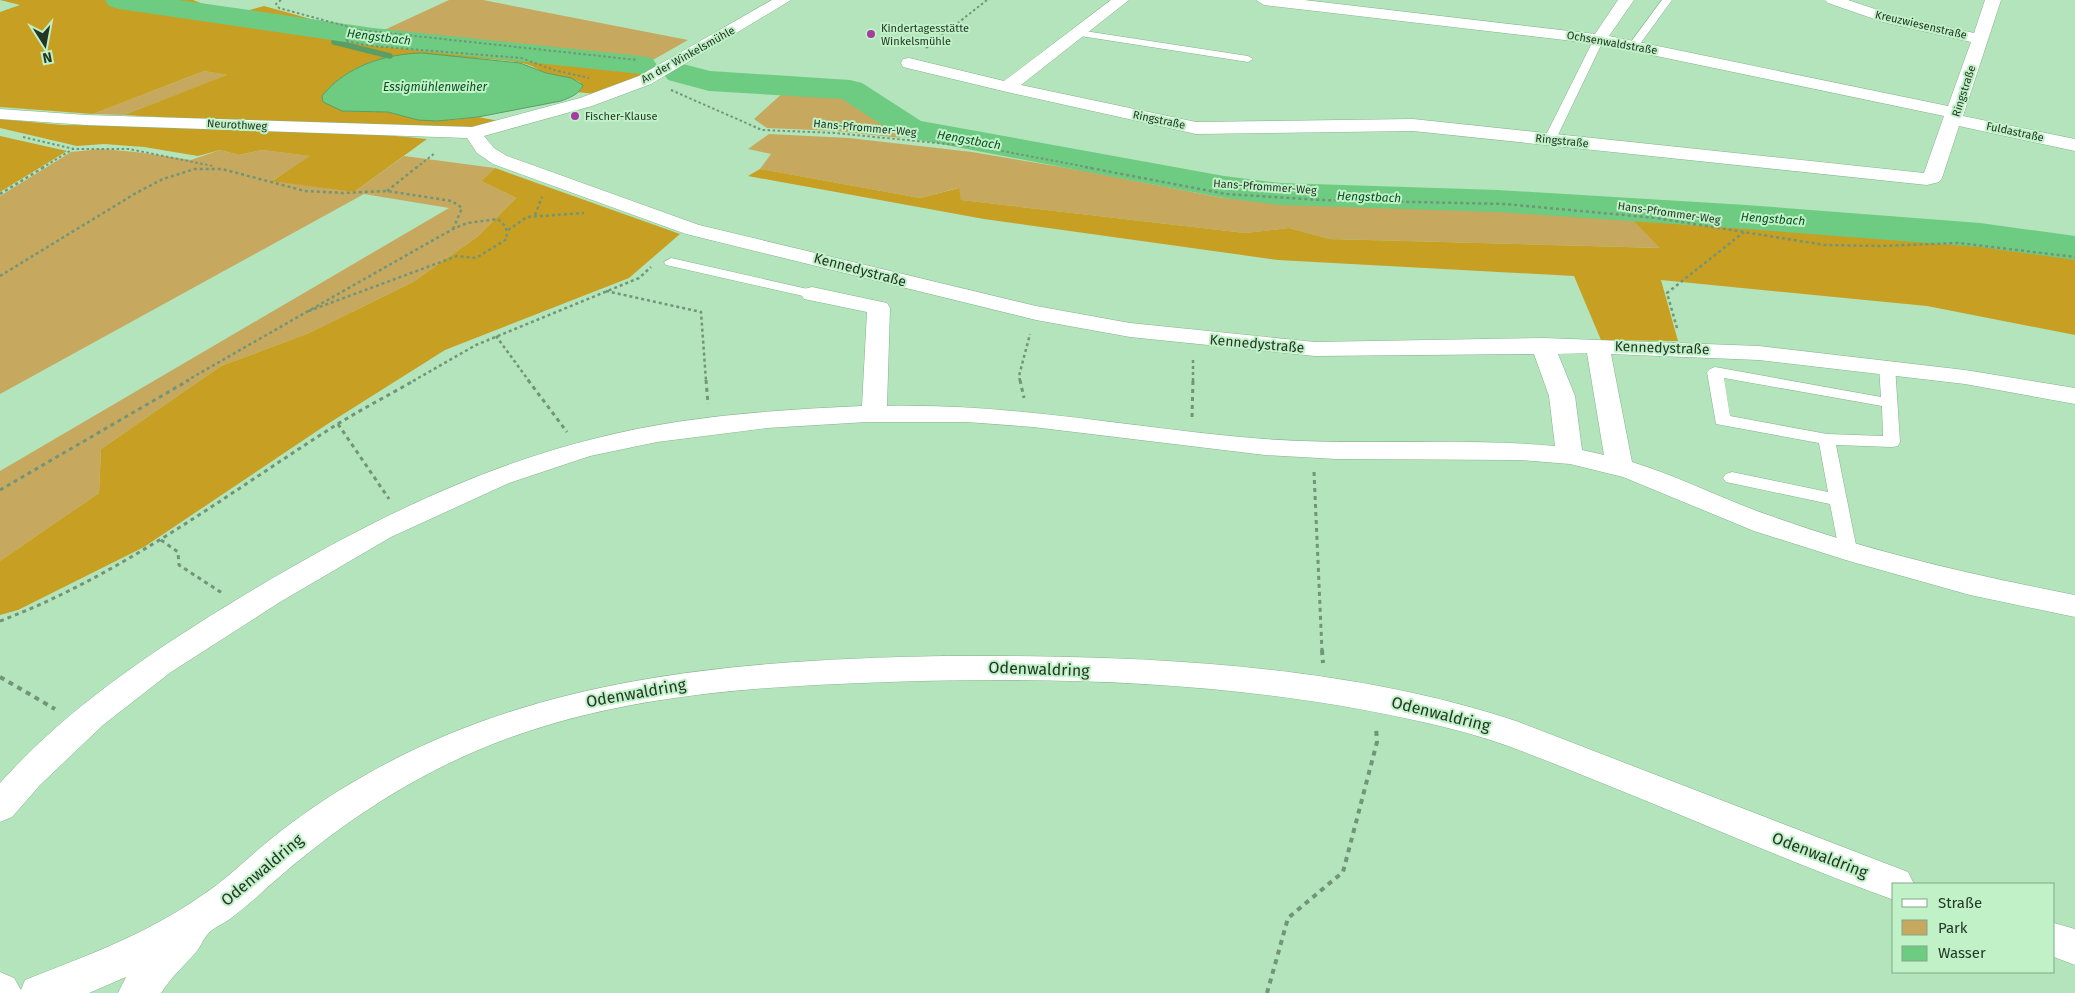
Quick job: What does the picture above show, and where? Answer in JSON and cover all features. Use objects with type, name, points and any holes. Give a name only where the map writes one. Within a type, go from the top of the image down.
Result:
[{"type":"street","points":[[752,0],[780,2]]},
{"type":"street","points":[[1008,87],[1121,0]]},
{"type":"street","name":"Ochsenwaldstraße","points":[[1264,0],[1599,39],[1955,116]]},
{"type":"street","points":[[1599,39],[1626,0]]},
{"type":"street","name":"Kreuzwiesenstraße","points":[[1833,0],[1889,19],[1981,39]]},
{"type":"street","name":"Ringstraße","points":[[909,63],[1008,87],[1196,128],[1402,124],[1927,179],[1932,178],[1955,116],[1993,0]]},
{"type":"street","name":"An der Winkelsmühle","points":[[475,137],[586,102],[639,82],[780,2]]},
{"type":"street","name":"Neurothweg","points":[[0,114],[86,120],[190,122],[475,137]]},
{"type":"street","name":"Fuldastraße","points":[[1955,116],[2075,145]]},
{"type":"street","name":"Kennedystraße","points":[[475,137],[488,154],[500,160],[611,202],[693,230],[811,257],[1036,313],[1114,327],[1194,338],[1315,349],[1598,346],[1683,348],[1759,353],[1887,366],[2075,396]]},
{"type":"street","points":[[812,294],[879,308],[874,412]]},
{"type":"street","points":[[1543,346],[1562,396],[1569,455]]},
{"type":"street","points":[[1598,346],[1620,468]]},
{"type":"street","points":[[0,807],[16,787],[82,725],[164,662],[245,608],[335,556],[403,520],[520,470],[580,450],[633,438],[710,427],[874,412],[1028,419],[1191,440],[1313,451],[1520,451],[1569,455],[1620,468],[1760,522],[1848,550],[1959,582],[2075,606]]},
{"type":"street","name":"Odenwaldring","points":[[138,993],[155,968],[211,912],[286,848],[324,820],[387,779],[451,746],[497,727],[597,699],[694,683],[771,676],[916,668],[992,667],[1122,672],[1324,688],[1373,697],[1464,718],[1504,730],[1893,883]]},
{"type":"street","name":"Odenwaldring","points":[[39,993],[70,982],[155,943],[211,912]]},
{"type":"street","points":[[2055,940],[2075,948]]},
{"type":"lane","points":[[1633,46],[1668,0]]},
{"type":"lane","points":[[1078,33],[1248,59]]},
{"type":"lane","points":[[1550,139],[1599,39]]},
{"type":"lane","points":[[671,262],[812,294]]},
{"type":"lane","points":[[1887,366],[1890,403],[1892,442],[1827,439],[1722,420],[1715,372],[1890,403]]},
{"type":"lane","points":[[1827,439],[1848,550]]},
{"type":"lane","points":[[1732,478],[1839,500]]},
{"type":"path","points":[[281,0],[276,4],[279,8],[359,30],[635,60],[668,67]]},
{"type":"path","points":[[909,63],[987,0]]},
{"type":"path","name":"Hans-Pfrommer-Weg","points":[[359,30],[345,41],[372,46],[521,58],[554,70],[639,82],[762,130],[836,133],[986,148],[1226,194],[1322,200],[1504,204],[1630,214],[1825,245],[1880,246],[1958,243],[2075,257]]},
{"type":"path","points":[[908,40],[931,44]]},
{"type":"path","points":[[16,136],[74,149],[130,149],[186,158],[305,190],[343,193],[387,191],[452,201],[462,208],[454,229]]},
{"type":"path","points":[[387,191],[400,183],[430,155],[475,137]]},
{"type":"path","points":[[0,194],[74,149]]},
{"type":"path","points":[[0,276],[84,224],[163,179],[195,169],[222,169]]},
{"type":"path","points":[[508,230],[516,222],[529,216],[544,214],[562,218],[582,214],[611,202]]},
{"type":"path","points":[[0,490],[306,312],[454,229],[467,223],[498,219],[505,223],[508,230],[507,238],[498,246],[476,258],[457,256],[306,312]]},
{"type":"path","points":[[1683,348],[1667,293],[1744,232]]},
{"type":"path","points":[[0,621],[37,607],[161,540],[338,424],[476,344],[639,278],[652,266]]},
{"type":"path","points":[[606,291],[700,312],[710,427]]},
{"type":"path","points":[[1028,419],[1019,376],[1036,313]]},
{"type":"path","points":[[496,336],[580,450]]},
{"type":"path","points":[[1191,440],[1194,338]]},
{"type":"path","points":[[338,424],[403,520]]},
{"type":"path","points":[[1313,451],[1324,688]]},
{"type":"path","points":[[161,540],[178,552],[179,564],[245,608]]},
{"type":"path","points":[[0,677],[82,725]]},
{"type":"path","points":[[1267,993],[1288,918],[1343,872],[1377,742],[1373,697]]},
{"type":"green space","points":[[449,0],[483,0],[688,40],[651,61],[384,30]]},
{"type":"green space","points":[[204,71],[228,75],[124,115],[93,114]]},
{"type":"green space","points":[[785,91],[846,95],[901,138],[837,131],[767,128],[754,119]]},
{"type":"green space","points":[[769,134],[849,138],[972,152],[1085,171],[1223,198],[1293,203],[1410,204],[1630,217],[1661,248],[1330,239],[1289,228],[1245,233],[961,200],[958,188],[920,198],[760,169],[771,154],[748,149]]},
{"type":"green space","points":[[101,149],[191,160],[220,150],[239,155],[262,150],[311,156],[273,180],[354,192],[404,156],[495,168],[481,181],[516,198],[477,237],[413,282],[309,333],[221,366],[101,449],[99,493],[0,561],[0,471],[449,208],[364,194],[0,394],[0,196],[71,152]]},
{"type":"shaded area","points":[[0,0],[193,0],[231,15],[264,6],[354,31],[654,66],[649,72],[595,94],[577,92],[582,89],[580,82],[546,73],[522,63],[433,55],[396,56],[361,66],[344,76],[328,89],[342,111],[388,112],[418,120],[452,120],[478,117],[499,121],[469,128],[282,124],[124,115],[227,75],[204,71],[93,114],[0,107],[0,12],[20,5]]},
{"type":"shaded area","points":[[0,119],[62,125],[187,126],[375,134],[427,139],[354,192],[272,181],[310,156],[262,150],[239,155],[220,150],[198,156],[144,147],[104,144],[77,146],[0,128]]},
{"type":"shaded area","points":[[0,136],[67,151],[0,192]]},
{"type":"shaded area","points":[[495,168],[680,234],[629,278],[445,350],[326,425],[144,547],[18,610],[0,615],[0,561],[99,493],[101,449],[221,366],[309,333],[413,282],[477,237],[516,198],[481,181]]},
{"type":"shaded area","points":[[760,169],[920,198],[959,188],[961,200],[1245,233],[1289,228],[1330,239],[1660,248],[1617,204],[1953,227],[2075,243],[2075,335],[1927,306],[1661,280],[1678,341],[1601,340],[1574,276],[1278,260],[984,219],[748,176]]},
{"type":"water","name":"Essigmühlenweiher","points":[[422,53],[520,63],[546,73],[571,78],[583,85],[577,93],[561,101],[478,117],[437,121],[418,120],[388,112],[342,111],[323,102],[322,96],[354,69],[380,59]]},
{"type":"waterway","name":"Hengstbach","points":[[119,0],[373,37],[641,65]]},
{"type":"waterway","points":[[337,33],[334,42],[390,56]]},
{"type":"waterway","name":"Hengstbach","points":[[679,73],[709,81],[850,90],[911,129],[1224,187],[1281,194],[1498,201],[1746,217],[1980,235],[2075,248]]},
{"type":"place","name":"Kindertagesstätte Winkelsmühle","points":[[871,34]]},
{"type":"place","name":"Fischer-Klause","points":[[575,116]]}]
